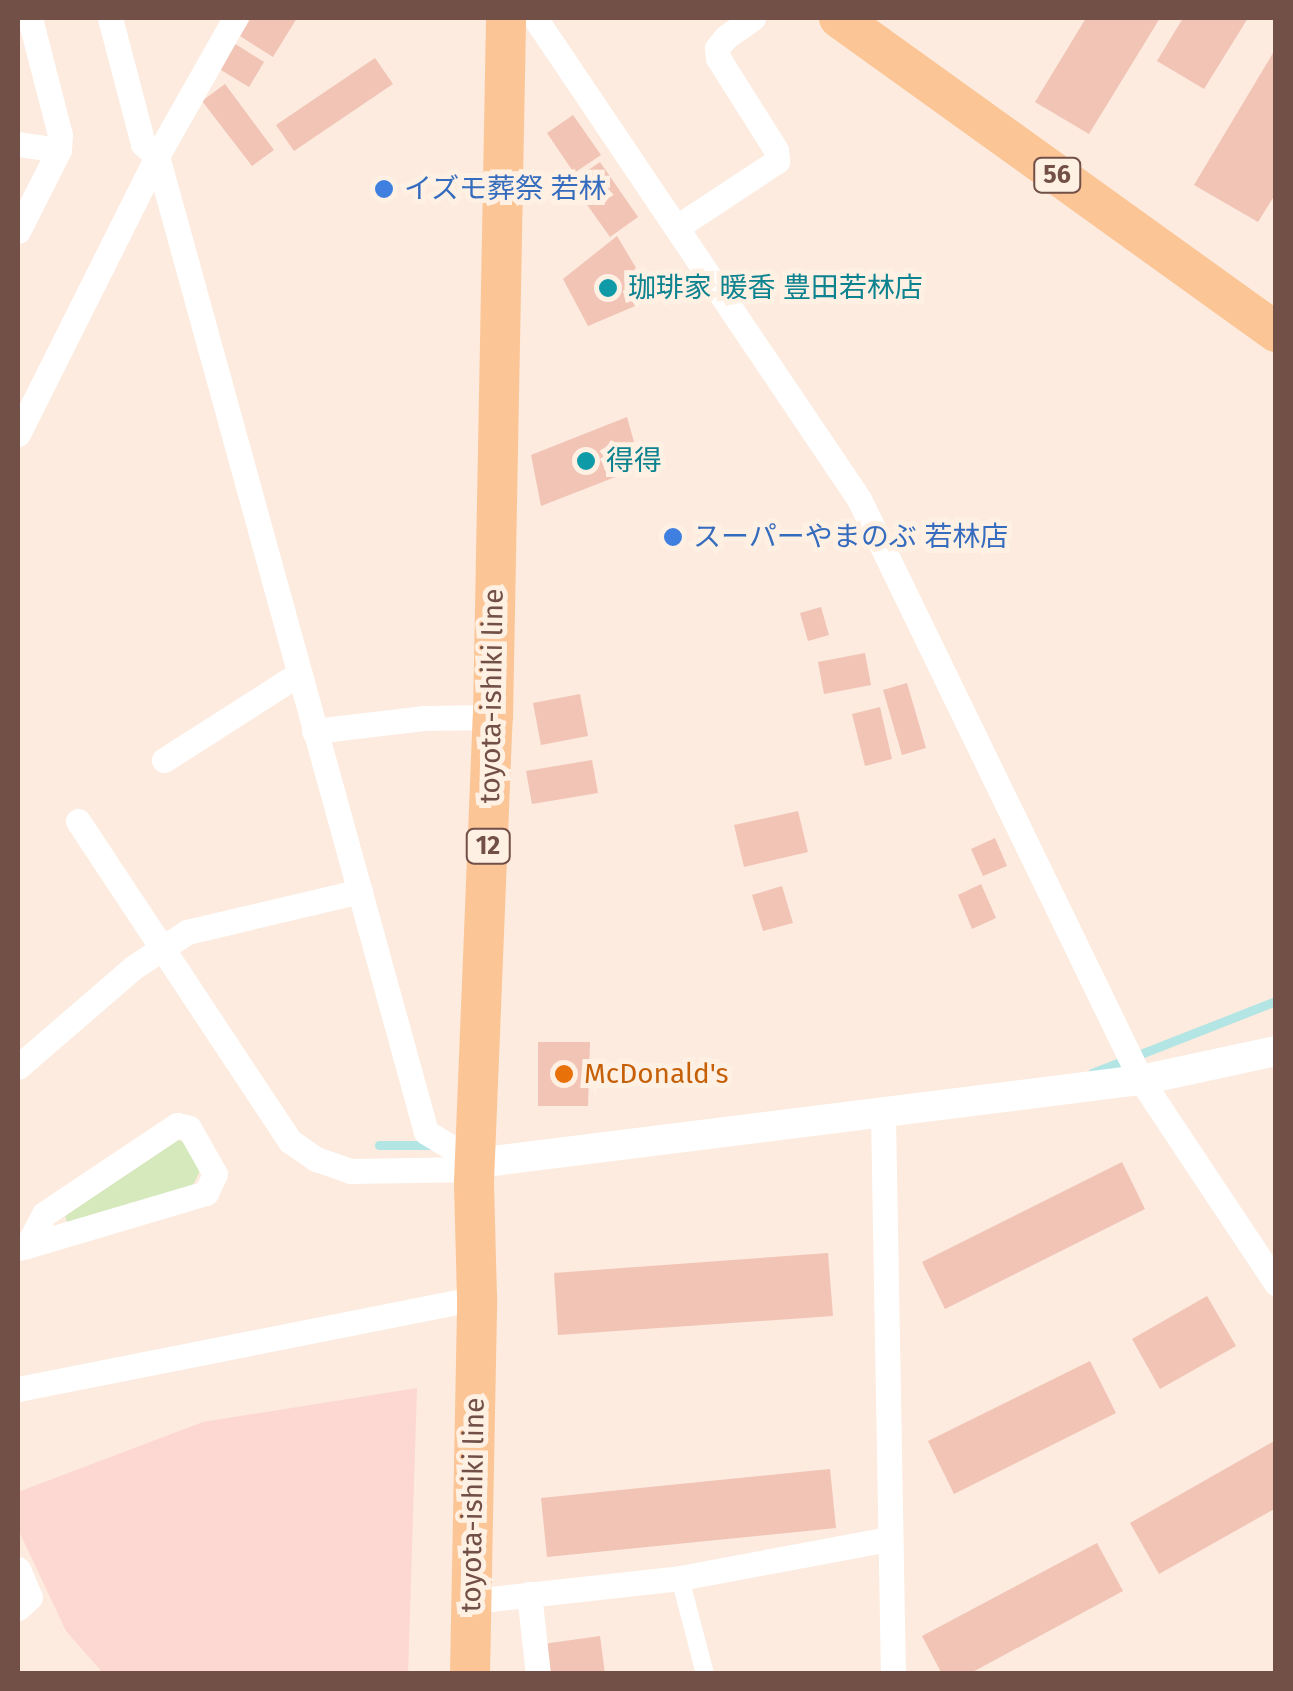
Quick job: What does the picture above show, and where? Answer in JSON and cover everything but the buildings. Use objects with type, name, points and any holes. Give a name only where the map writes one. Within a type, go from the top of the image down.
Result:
[{"type":"main road","name":"toyota-ishiki line","points":[[470,1674],[476,1166],[492,718],[506,18]]},
{"type":"main road","name":"56","points":[[839,18],[1276,332]]},
{"type":"street","points":[[18,231],[59,150],[60,134],[30,18]]},
{"type":"street","points":[[110,18],[143,144],[156,156],[426,1132],[476,1166]]},
{"type":"street","points":[[18,434],[156,156],[235,18]]},
{"type":"street","points":[[535,18],[859,499],[1141,1080],[1276,1283]]},
{"type":"street","points":[[676,227],[777,161],[776,150],[718,58],[717,48],[726,37],[753,18]]},
{"type":"street","points":[[18,144],[59,150]]},
{"type":"street","points":[[164,760],[300,674]]},
{"type":"street","points":[[314,730],[425,718],[492,718]]},
{"type":"street","points":[[78,821],[267,1110],[303,1150],[350,1171],[476,1166],[883,1115],[1141,1080],[1276,1051]]},
{"type":"street","points":[[18,1067],[162,946],[188,932],[360,891]]},
{"type":"street","points":[[883,1115],[893,1674]]},
{"type":"street","points":[[177,1125],[189,1128],[216,1174],[206,1194],[22,1247],[44,1214],[177,1125]]},
{"type":"street","points":[[18,1389],[477,1298]]},
{"type":"street","points":[[472,1601],[680,1578],[888,1539]]},
{"type":"street","points":[[18,1569],[30,1597],[18,1608]]},
{"type":"street","points":[[680,1578],[705,1674]]},
{"type":"street","points":[[529,1594],[538,1674]]},
{"type":"shaded area","points":[[417,1388],[408,1673],[103,1673],[66,1631],[18,1529],[18,1492],[203,1422]]},
{"type":"green space","points":[[176,1139],[192,1146],[202,1167],[192,1187],[68,1224],[65,1216]]},
{"type":"waterway","points":[[1092,1073],[1276,1001]]},
{"type":"waterway","points":[[379,1145],[431,1145]]},
{"type":"place","name":"イズモ葬祭 若林","points":[[384,189]]},
{"type":"place","name":"珈琲家 暖香 豊田若林店","points":[[608,288]]},
{"type":"place","name":"得得","points":[[586,461]]},
{"type":"place","name":"スーパーやまのぶ 若林店","points":[[673,537]]},
{"type":"place","name":"McDonald's","points":[[564,1074]]}]
